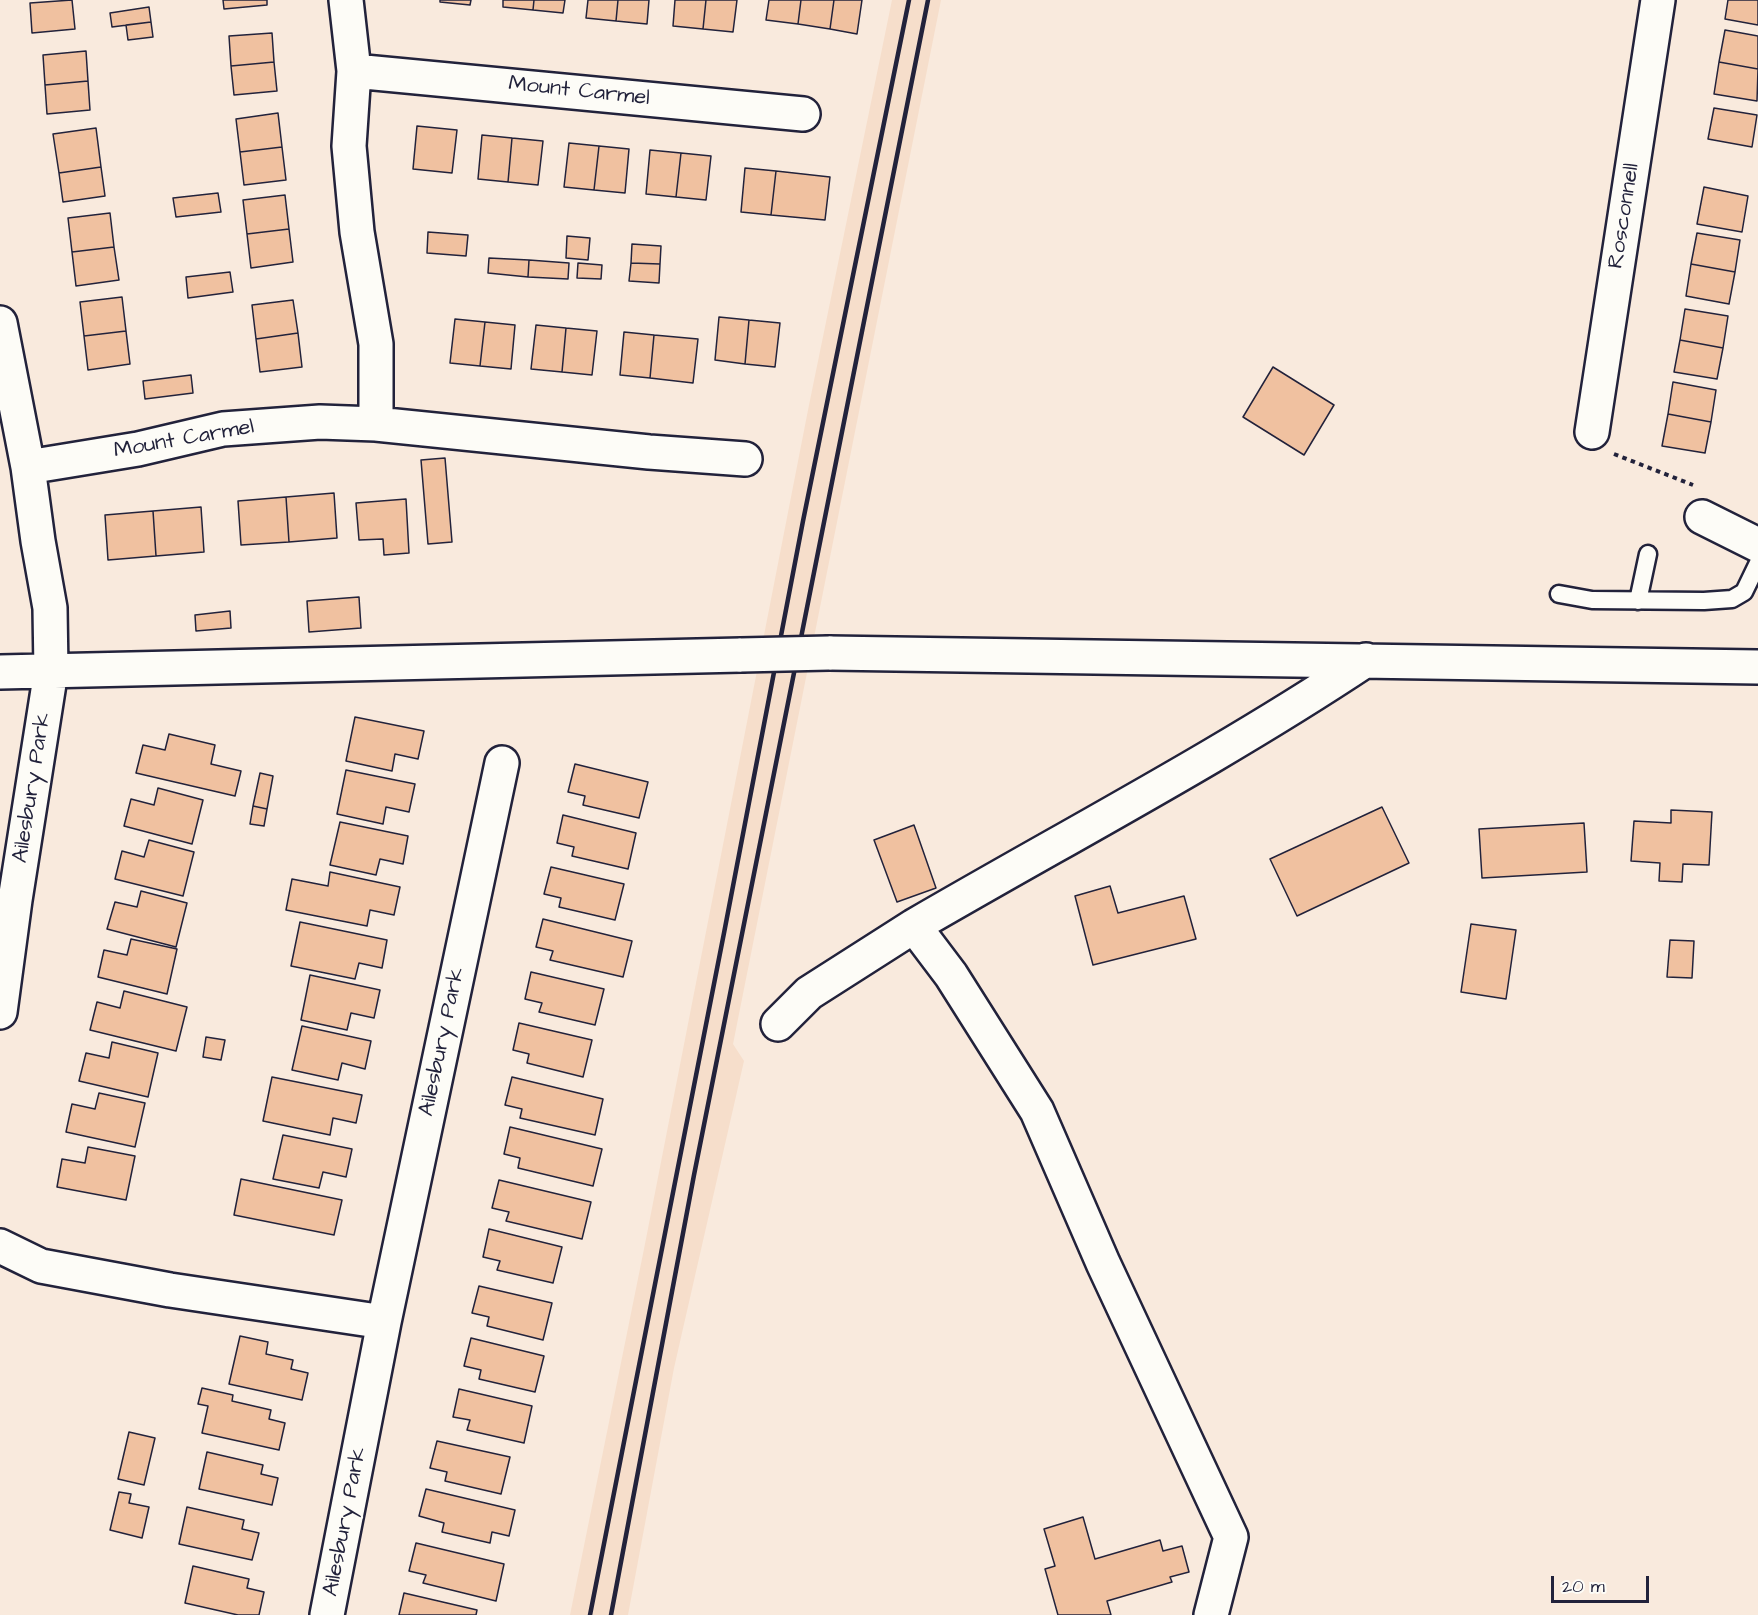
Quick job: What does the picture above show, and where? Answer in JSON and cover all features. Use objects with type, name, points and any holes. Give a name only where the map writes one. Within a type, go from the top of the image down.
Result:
[{"type":"street","points":[[346,0],[354,71],[349,146],[357,232],[376,344],[376,424]]},
{"type":"street","name":"Rosconnell","points":[[1592,432],[1658,0]]},
{"type":"street","name":"Mount Carmel","points":[[354,71],[803,114]]},
{"type":"street","points":[[0,323],[28,467],[38,541],[51,608],[51,671]]},
{"type":"street","name":"Mount Carmel","points":[[28,467],[138,449],[223,429],[320,422],[376,424],[638,451],[746,459]]},
{"type":"street","points":[[1700,502],[1758,544]]},
{"type":"street","points":[[0,672],[829,653],[1758,667]]},
{"type":"street","points":[[778,1024],[809,993],[914,926],[1310,698],[1366,660]]},
{"type":"street","name":"Ailesbury Park","points":[[0,1012],[51,671]]},
{"type":"street","name":"Ailesbury Park","points":[[327,1615],[384,1322],[502,763]]},
{"type":"street","points":[[914,926],[951,975],[1037,1111],[1103,1263],[1231,1537],[1211,1615]]},
{"type":"street","points":[[0,1246],[41,1266],[170,1290],[384,1322]]},
{"type":"lane","points":[[1638,601],[1648,554]]},
{"type":"lane","points":[[1559,594],[1592,600],[1732,599],[1744,592],[1758,563]]},
{"type":"path","points":[[1592,432],[1611,453],[1700,502]]},
{"type":"shaded area","points":[[892,0],[941,0],[733,1044],[744,1061],[674,1368],[628,1615],[570,1615],[809,405]]},
{"type":"building","points":[[72,0],[75,29],[32,33],[30,3]]},
{"type":"building","points":[[223,0],[267,0],[267,5],[224,9]]},
{"type":"building","points":[[440,0],[471,0],[470,5],[440,2]]},
{"type":"building","points":[[503,0],[534,0],[533,10],[503,7]]},
{"type":"building","points":[[534,0],[565,0],[563,13],[533,10]]},
{"type":"building","points":[[588,0],[618,0],[616,21],[586,18]]},
{"type":"building","points":[[618,0],[649,0],[647,24],[616,21]]},
{"type":"building","points":[[675,0],[706,0],[703,29],[673,26]]},
{"type":"building","points":[[706,0],[737,0],[733,32],[703,29]]},
{"type":"building","points":[[769,0],[801,0],[798,24],[766,20]]},
{"type":"building","points":[[801,0],[834,0],[830,29],[798,24]]},
{"type":"building","points":[[834,0],[862,0],[857,34],[830,29]]},
{"type":"building","points":[[1728,0],[1758,0],[1758,25],[1725,19]]},
{"type":"building","points":[[149,7],[151,22],[112,27],[110,13]]},
{"type":"building","points":[[151,22],[153,37],[128,40],[126,25]]},
{"type":"building","points":[[1725,30],[1758,36],[1758,69],[1719,62]]},
{"type":"building","points":[[272,33],[274,62],[231,66],[229,36]]},
{"type":"building","points":[[86,51],[88,81],[45,85],[43,55]]},
{"type":"building","points":[[274,62],[277,91],[234,95],[231,66]]},
{"type":"building","points":[[1719,62],[1758,69],[1757,101],[1714,94]]},
{"type":"building","points":[[88,81],[90,110],[47,114],[45,85]]},
{"type":"building","points":[[1714,108],[1757,115],[1752,147],[1708,139]]},
{"type":"building","points":[[278,113],[282,147],[240,152],[236,119]]},
{"type":"building","points":[[417,126],[457,130],[452,173],[413,169]]},
{"type":"building","points":[[96,128],[101,167],[59,173],[53,134]]},
{"type":"building","points":[[482,135],[512,138],[508,182],[478,179]]},
{"type":"building","points":[[512,138],[543,141],[538,185],[508,182]]},
{"type":"building","points":[[569,143],[599,146],[594,190],[564,187]]},
{"type":"building","points":[[599,146],[629,149],[625,193],[594,190]]},
{"type":"building","points":[[282,147],[286,180],[244,185],[240,152]]},
{"type":"building","points":[[650,150],[681,153],[676,197],[646,194]]},
{"type":"building","points":[[681,153],[711,156],[706,200],[676,197]]},
{"type":"building","points":[[101,167],[105,196],[63,202],[59,173]]},
{"type":"building","points":[[745,168],[776,171],[771,215],[741,212]]},
{"type":"building","points":[[776,171],[830,177],[825,220],[771,215]]},
{"type":"building","points":[[1704,187],[1748,196],[1742,232],[1697,224]]},
{"type":"building","points":[[218,193],[221,212],[176,217],[173,198]]},
{"type":"building","points":[[285,195],[289,229],[247,234],[243,200]]},
{"type":"building","points":[[110,213],[114,247],[72,252],[68,218]]},
{"type":"building","points":[[289,229],[293,262],[251,268],[247,234]]},
{"type":"building","points":[[428,232],[468,235],[466,256],[427,253]]},
{"type":"building","points":[[1697,233],[1740,240],[1735,272],[1691,264]]},
{"type":"building","points":[[567,236],[590,238],[588,260],[566,258]]},
{"type":"building","points":[[632,244],[661,246],[660,264],[631,263]]},
{"type":"building","points":[[114,247],[119,280],[76,286],[72,252]]},
{"type":"building","points":[[489,258],[529,260],[528,277],[488,273]]},
{"type":"building","points":[[529,260],[569,263],[568,279],[528,277]]},
{"type":"building","points":[[578,263],[602,265],[601,279],[577,278]]},
{"type":"building","points":[[631,263],[660,264],[659,283],[629,281]]},
{"type":"building","points":[[1691,264],[1735,272],[1729,304],[1686,296]]},
{"type":"building","points":[[230,272],[233,292],[188,298],[186,277]]},
{"type":"building","points":[[122,297],[126,331],[84,336],[80,302]]},
{"type":"building","points":[[293,300],[298,333],[256,339],[252,305]]},
{"type":"building","points":[[1685,309],[1728,316],[1723,348],[1680,340]]},
{"type":"building","points":[[719,317],[749,320],[745,364],[715,360]]},
{"type":"building","points":[[455,319],[485,322],[480,366],[450,363]]},
{"type":"building","points":[[749,320],[780,323],[775,367],[745,364]]},
{"type":"building","points":[[485,322],[515,325],[511,369],[480,366]]},
{"type":"building","points":[[536,325],[566,328],[562,372],[531,369]]},
{"type":"building","points":[[566,328],[597,331],[592,375],[562,372]]},
{"type":"building","points":[[126,331],[130,364],[88,370],[84,336]]},
{"type":"building","points":[[624,332],[654,335],[650,378],[620,375]]},
{"type":"building","points":[[298,333],[302,367],[260,372],[256,339]]},
{"type":"building","points":[[654,335],[698,339],[693,383],[650,378]]},
{"type":"building","points":[[1680,340],[1723,348],[1717,379],[1674,372]]},
{"type":"building","points":[[1273,367],[1334,405],[1304,455],[1243,417]]},
{"type":"building","points":[[191,375],[193,393],[145,399],[143,381]]},
{"type":"building","points":[[1673,382],[1716,390],[1711,422],[1668,414]]},
{"type":"building","points":[[1668,414],[1711,422],[1705,453],[1662,446]]},
{"type":"building","points":[[445,458],[452,542],[428,544],[421,460]]},
{"type":"building","points":[[334,493],[337,538],[289,542],[286,497]]},
{"type":"building","points":[[286,497],[289,542],[241,545],[238,501]]},
{"type":"building","points":[[406,499],[409,553],[384,555],[383,539],[359,540],[356,503]]},
{"type":"building","points":[[201,507],[204,552],[156,556],[153,511]]},
{"type":"building","points":[[153,511],[156,556],[108,560],[105,515]]},
{"type":"building","points":[[359,597],[361,628],[309,632],[307,601]]},
{"type":"building","points":[[230,611],[231,628],[196,631],[195,615]]},
{"type":"building","points":[[355,717],[424,731],[418,759],[395,754],[392,771],[346,761]]},
{"type":"building","points":[[169,734],[215,745],[211,764],[241,771],[235,796],[136,773],[143,745],[165,750]]},
{"type":"building","points":[[575,764],[648,782],[639,818],[583,805],[585,796],[568,792]]},
{"type":"building","points":[[346,770],[415,784],[409,812],[386,807],[383,824],[337,814]]},
{"type":"building","points":[[260,773],[273,776],[267,809],[253,806]]},
{"type":"building","points":[[158,788],[203,800],[192,844],[124,826],[131,799],[154,805]]},
{"type":"building","points":[[253,806],[267,809],[264,826],[250,824]]},
{"type":"building","points":[[1382,807],[1409,863],[1297,916],[1270,859]]},
{"type":"building","points":[[1671,810],[1712,812],[1709,865],[1683,864],[1682,882],[1659,881],[1660,863],[1631,861],[1634,821],[1671,823]]},
{"type":"building","points":[[563,815],[636,833],[628,869],[572,856],[574,847],[557,843]]},
{"type":"building","points":[[340,822],[408,836],[403,864],[380,859],[376,875],[330,865]]},
{"type":"building","points":[[1584,823],[1587,872],[1482,878],[1479,829]]},
{"type":"building","points":[[914,825],[936,888],[897,902],[874,840]]},
{"type":"building","points":[[149,840],[194,852],[183,896],[115,879],[122,851],[144,857]]},
{"type":"building","points":[[551,867],[624,884],[615,920],[559,907],[561,898],[544,894]]},
{"type":"building","points":[[330,872],[400,887],[394,915],[370,910],[367,926],[286,910],[292,879],[328,886]]},
{"type":"building","points":[[1110,886],[1118,913],[1184,896],[1196,939],[1093,965],[1075,896]]},
{"type":"building","points":[[141,891],[187,903],[176,947],[107,929],[115,902],[137,907]]},
{"type":"building","points":[[543,919],[632,941],[623,977],[550,960],[553,951],[536,947]]},
{"type":"building","points":[[300,922],[387,940],[382,968],[359,963],[355,979],[291,966]]},
{"type":"building","points":[[1471,924],[1516,930],[1506,999],[1461,992]]},
{"type":"building","points":[[131,939],[177,949],[167,994],[98,977],[104,950],[127,955]]},
{"type":"building","points":[[1670,940],[1694,941],[1692,978],[1667,977]]},
{"type":"building","points":[[531,972],[604,989],[595,1025],[539,1012],[542,1003],[525,999]]},
{"type":"building","points":[[310,975],[380,990],[374,1018],[351,1013],[347,1030],[301,1020]]},
{"type":"building","points":[[124,991],[187,1007],[176,1051],[90,1030],[97,1002],[120,1008]]},
{"type":"building","points":[[519,1023],[592,1040],[583,1077],[527,1063],[529,1054],[513,1050]]},
{"type":"building","points":[[302,1026],[371,1041],[365,1069],[342,1063],[338,1080],[292,1070]]},
{"type":"building","points":[[206,1037],[225,1040],[221,1060],[203,1057]]},
{"type":"building","points":[[112,1042],[158,1053],[148,1097],[79,1081],[86,1053],[109,1058]]},
{"type":"building","points":[[272,1077],[362,1095],[356,1123],[333,1118],[330,1135],[263,1121]]},
{"type":"building","points":[[512,1077],[603,1099],[595,1135],[520,1118],[522,1109],[505,1105]]},
{"type":"building","points":[[99,1093],[145,1103],[135,1147],[66,1132],[72,1104],[95,1109]]},
{"type":"building","points":[[510,1127],[602,1149],[593,1186],[518,1168],[520,1158],[504,1154]]},
{"type":"building","points":[[283,1135],[352,1149],[346,1177],[323,1172],[319,1188],[273,1179]]},
{"type":"building","points":[[88,1147],[135,1156],[126,1200],[57,1187],[62,1159],[85,1163]]},
{"type":"building","points":[[241,1179],[342,1200],[334,1235],[234,1215]]},
{"type":"building","points":[[499,1180],[591,1202],[582,1239],[506,1221],[509,1212],[492,1208]]},
{"type":"building","points":[[489,1229],[562,1247],[553,1283],[497,1270],[500,1261],[483,1257]]},
{"type":"building","points":[[479,1286],[552,1303],[543,1340],[487,1326],[489,1317],[472,1313]]},
{"type":"building","points":[[240,1336],[268,1342],[266,1354],[293,1360],[291,1369],[308,1373],[302,1400],[229,1384]]},
{"type":"building","points":[[471,1338],[544,1356],[535,1392],[479,1379],[481,1370],[464,1366]]},
{"type":"building","points":[[202,1388],[233,1395],[232,1401],[271,1410],[269,1419],[285,1423],[279,1450],[202,1433],[208,1406],[198,1404]]},
{"type":"building","points":[[459,1389],[532,1406],[524,1443],[467,1430],[470,1420],[453,1417]]},
{"type":"building","points":[[129,1432],[155,1438],[144,1485],[118,1479]]},
{"type":"building","points":[[437,1441],[510,1457],[501,1494],[445,1481],[447,1472],[430,1468]]},
{"type":"building","points":[[207,1452],[263,1465],[261,1474],[278,1478],[272,1505],[199,1489]]},
{"type":"building","points":[[426,1489],[515,1510],[509,1536],[492,1532],[490,1543],[442,1532],[444,1523],[419,1516]]},
{"type":"building","points":[[119,1492],[131,1494],[129,1503],[149,1507],[142,1538],[110,1530]]},
{"type":"building","points":[[187,1507],[244,1520],[242,1529],[259,1533],[252,1560],[179,1544]]},
{"type":"building","points":[[1083,1517],[1095,1559],[1160,1540],[1163,1551],[1182,1546],[1189,1572],[1170,1577],[1172,1582],[1107,1601],[1111,1615],[1058,1615],[1045,1569],[1055,1566],[1044,1529]]},
{"type":"building","points":[[416,1543],[504,1564],[496,1601],[423,1583],[426,1575],[409,1571]]},
{"type":"building","points":[[193,1566],[249,1579],[247,1588],[264,1592],[259,1615],[238,1615],[185,1603]]},
{"type":"building","points":[[404,1593],[477,1610],[476,1615],[399,1615]]},
{"type":"railway","points":[[590,1615],[803,521],[909,0]]},
{"type":"railway","points":[[611,1615],[694,1175],[928,0]]}]
